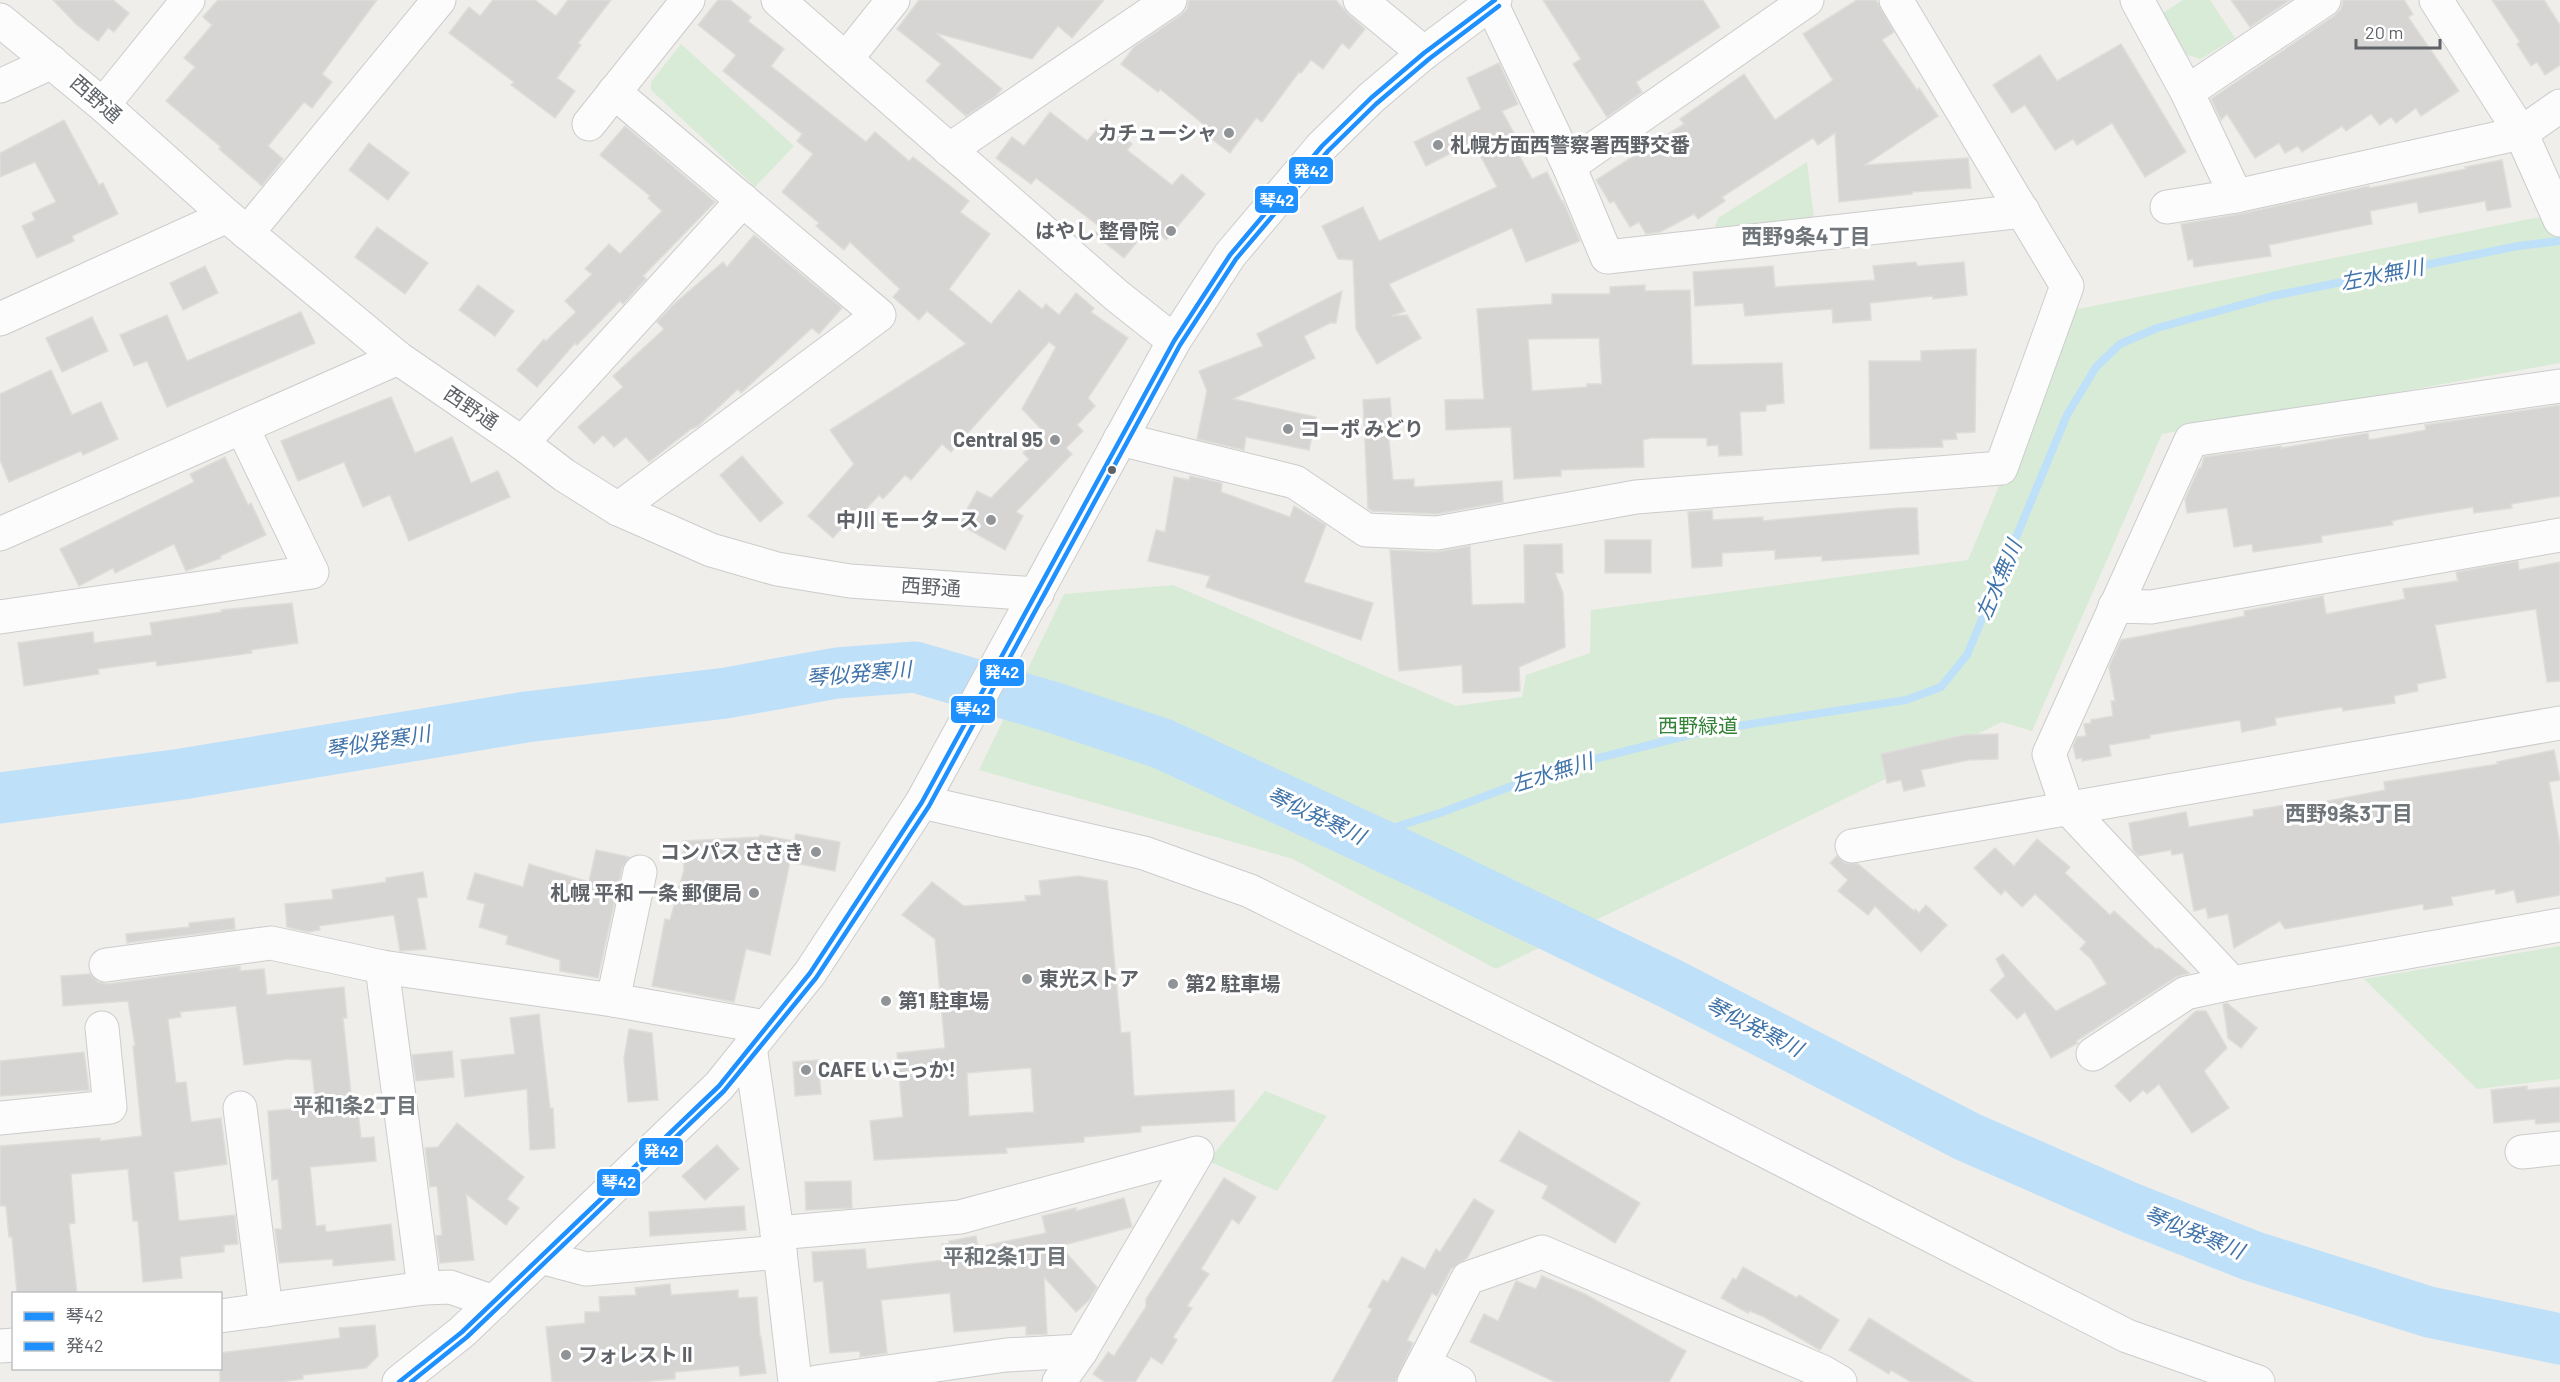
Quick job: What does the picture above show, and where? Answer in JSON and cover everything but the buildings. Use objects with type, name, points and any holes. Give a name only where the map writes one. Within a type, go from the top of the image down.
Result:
[{"type":"street","points":[[103,105],[188,0]]},
{"type":"street","points":[[0,319],[237,225],[439,0]]},
{"type":"street","points":[[589,124],[688,0]]},
{"type":"street","points":[[778,0],[1116,295],[1174,341]]},
{"type":"street","points":[[846,60],[893,0]]},
{"type":"street","points":[[949,150],[1170,0]]},
{"type":"street","points":[[1360,0],[1424,53]]},
{"type":"street","points":[[1569,166],[1807,0]]},
{"type":"street","points":[[1120,439],[1295,482],[1366,530],[1437,533],[1636,497],[2001,468],[2067,285],[1896,0]]},
{"type":"street","points":[[2137,0],[2187,92],[2236,196]]},
{"type":"street","points":[[2187,92],[2324,0]]},
{"type":"street","points":[[2436,0],[2521,133],[2558,216]]},
{"type":"street","points":[[399,1382],[462,1332],[719,1086],[810,974],[922,802],[992,670],[1037,594],[1174,341],[1230,255],[1322,146],[1424,53],[1493,1],[1569,166],[1607,257],[2023,211]]},
{"type":"street","name":"西野通","points":[[0,20],[103,105],[237,225],[398,358],[522,443],[564,475],[618,509],[711,550],[777,569],[850,581],[1037,594]]},
{"type":"street","points":[[0,86],[52,62]]},
{"type":"street","points":[[614,92],[879,315],[618,509]]},
{"type":"street","points":[[2167,207],[2236,196],[2521,133],[2560,106]]},
{"type":"street","points":[[522,443],[743,200]]},
{"type":"street","points":[[0,534],[398,358]]},
{"type":"street","points":[[2232,983],[2067,807],[2049,754],[2191,440],[2560,386]]},
{"type":"street","points":[[0,617],[312,573],[242,427]]},
{"type":"street","points":[[2115,606],[2151,607],[2560,535]]},
{"type":"street","points":[[1852,846],[2560,723]]},
{"type":"street","points":[[922,802],[1144,853],[1250,891],[1547,1039],[2127,1336],[2258,1382]]},
{"type":"street","points":[[613,1000],[640,872]]},
{"type":"street","points":[[2093,1054],[2186,993],[2560,925]]},
{"type":"street","points":[[106,965],[271,943],[382,967],[613,1000],[758,1037]]},
{"type":"street","points":[[382,967],[424,1288]]},
{"type":"street","points":[[0,1118],[110,1107],[102,1028]]},
{"type":"street","points":[[758,1037],[795,1382]]},
{"type":"street","points":[[240,1108],[266,1310]]},
{"type":"street","points":[[2522,1152],[2560,1148]]},
{"type":"street","points":[[541,1257],[586,1269],[960,1217],[1197,1153],[1081,1351],[1059,1382]]},
{"type":"street","points":[[1459,1382],[1419,1373],[1468,1278],[1542,1252],[1823,1372],[1840,1382]]},
{"type":"street","points":[[222,1316],[424,1288],[450,1287],[494,1302]]},
{"type":"street","points":[[817,1382],[1006,1355],[1081,1351]]},
{"type":"green space","points":[[2183,0],[2210,0],[2235,38],[2201,59],[2187,55],[2163,13]]},
{"type":"green space","points":[[681,44],[794,146],[755,187],[651,90],[651,82]]},
{"type":"green space","points":[[1807,162],[1814,218],[1714,230],[1718,218]]},
{"type":"green space","name":"西野緑道","points":[[2560,213],[2560,363],[2162,434],[2032,731],[2002,722],[1496,969],[1293,859],[979,770],[1064,594],[1173,585],[1456,706],[1522,697],[1526,675],[1590,653],[1591,610],[1968,560],[2073,310]]},
{"type":"green space","points":[[2560,946],[2560,1079],[2477,1089],[2364,979]]},
{"type":"green space","points":[[1265,1091],[1327,1116],[1277,1191],[1208,1161]]},
{"type":"waterway","name":"左水無川","points":[[1364,837],[1440,813],[1563,767],[1705,731],[1906,700],[1941,687],[1967,655],[2067,415],[2096,367],[2120,344],[2157,328],[2273,296],[2518,246],[2560,241]]},
{"type":"waterway","name":"琴似発寒川","points":[[0,798],[182,774],[526,717],[726,693],[837,673],[915,667],[1052,707],[1163,744],[1439,872],[1669,983],[1968,1137],[2133,1209],[2252,1256],[2429,1312],[2560,1339]]},
{"type":"transit line","name":"琴42","points":[[399,1382],[462,1332],[719,1086],[810,973],[922,802],[1174,341],[1230,255],[1322,146],[1371,98],[1424,53],[1495,0]]},
{"type":"transit line","name":"発42","points":[[411,1382],[467,1337],[724,1091],[816,978],[929,806],[1180,345],[1236,259],[1328,151],[1376,104],[1429,59],[1499,6]]},
{"type":"place","name":"カチューシャ","points":[[1229,133]]},
{"type":"place","name":"札幌方面西警察署西野交番","points":[[1438,145]]},
{"type":"place","name":"はやし 整骨院","points":[[1171,231]]},
{"type":"place","name":"コーポ みどり","points":[[1288,429]]},
{"type":"place","name":"Central 95","points":[[1055,440]]},
{"type":"place","name":"中川 モータース","points":[[991,520]]},
{"type":"place","name":"コンパス ささき","points":[[816,852]]},
{"type":"place","name":"札幌 平和 一条 郵便局","points":[[754,893]]},
{"type":"place","name":"東光ストア","points":[[1027,979]]},
{"type":"place","name":"第2 駐車場","points":[[1173,984]]},
{"type":"place","name":"第1 駐車場","points":[[886,1001]]},
{"type":"place","name":"CAFE いこっか!","points":[[806,1070]]},
{"type":"place","name":"フォレスト II","points":[[566,1355]]},
{"type":"district","name":"西野9条4丁目","points":[[1806,237]]},
{"type":"district","name":"西野9条3丁目","points":[[2349,814]]},
{"type":"district","name":"平和1条2丁目","points":[[355,1106]]},
{"type":"district","name":"平和2条1丁目","points":[[1005,1257]]}]
